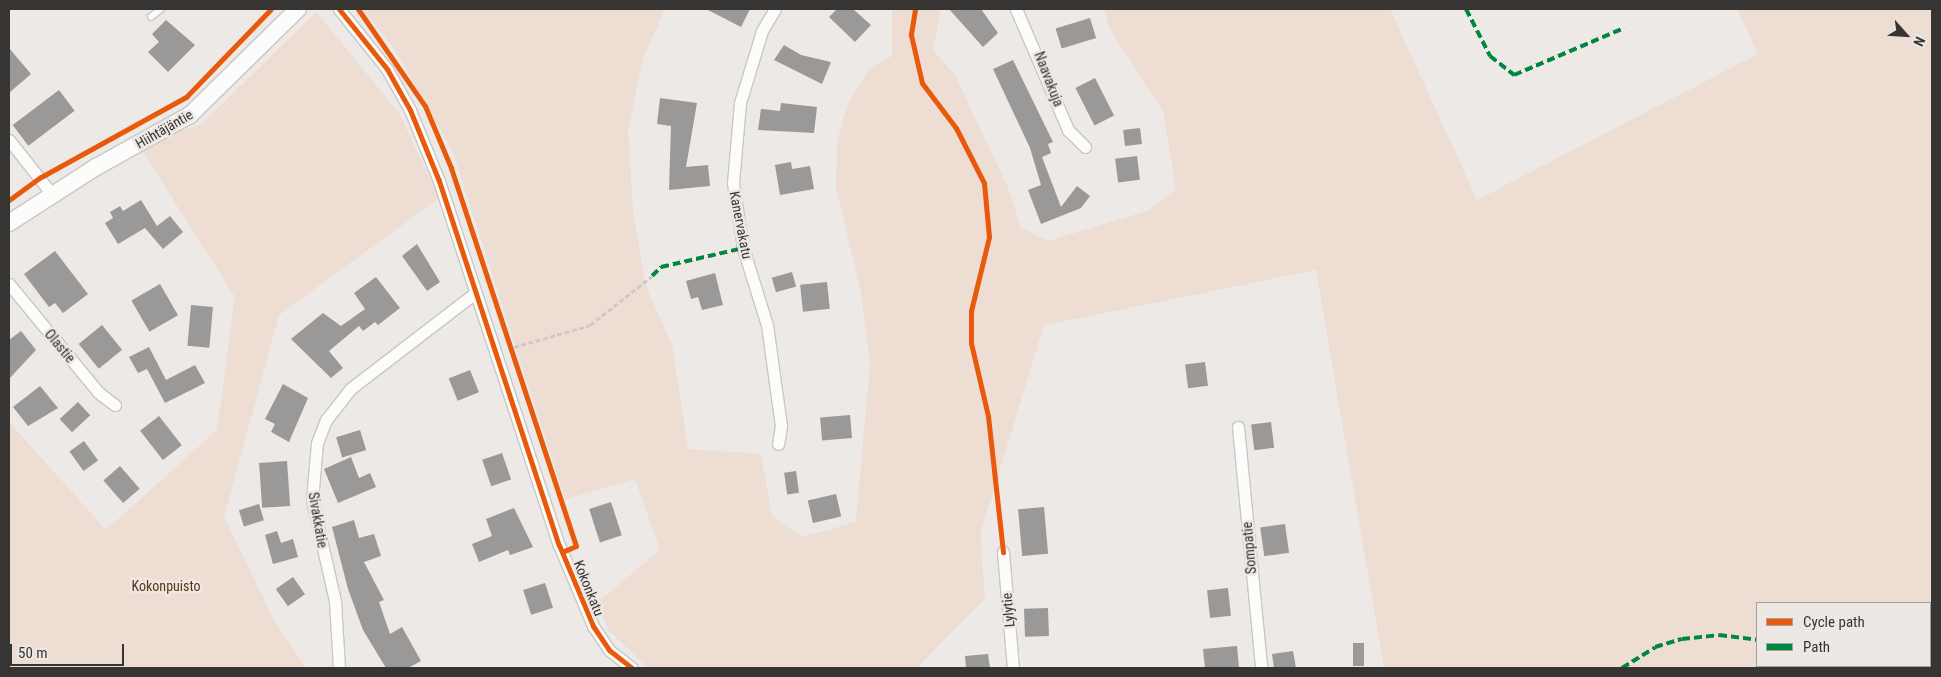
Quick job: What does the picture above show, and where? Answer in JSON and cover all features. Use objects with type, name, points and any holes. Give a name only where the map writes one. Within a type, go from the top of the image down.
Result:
[{"type":"street","name":"Hiihtäjäntie","points":[[9,223],[51,193],[190,115],[298,9]]},
{"type":"street","name":"Kokonkatu","points":[[339,9],[387,69],[410,110],[439,181],[559,544],[593,626],[610,650],[632,668]]},
{"type":"street","name":"Kanervakatu","points":[[775,9],[750,63],[733,166],[741,239],[767,325],[781,426],[778,444]]},
{"type":"street","name":"Naavakuja","points":[[1016,9],[1032,36],[1068,130],[1085,147]]},
{"type":"street","points":[[9,140],[51,193]]},
{"type":"street","name":"Olastie","points":[[9,284],[99,393],[115,404]]},
{"type":"street","name":"Sivakkatie","points":[[339,668],[334,601],[312,500],[317,443],[326,420],[350,389],[475,293]]},
{"type":"street","name":"Sompatie","points":[[1238,427],[1261,668]]},
{"type":"street","name":"Lylytie","points":[[1003,552],[1014,668]]},
{"type":"lane","points":[[151,17],[161,9]]},
{"type":"path","points":[[508,343],[512,350],[590,325],[652,276]]},
{"type":"green space","points":[[362,9],[665,9],[643,58],[628,131],[633,212],[646,287],[672,344],[688,449],[761,454],[772,516],[802,537],[856,522],[870,363],[860,286],[836,189],[837,141],[849,101],[870,68],[892,56],[892,9],[941,9],[933,50],[955,75],[1008,188],[1021,228],[1048,241],[1147,211],[1176,190],[1163,111],[1111,31],[1104,9],[1390,9],[1477,200],[1758,54],[1737,9],[1932,9],[1932,668],[1384,668],[1316,270],[1044,325],[980,534],[985,598],[917,668],[648,668],[608,630],[598,602],[660,550],[635,479],[565,499],[452,150],[394,48]]},
{"type":"green space","name":"Kokonpuisto","points":[[316,12],[399,113],[439,198],[279,315],[224,517],[275,622],[306,668],[9,668],[9,422],[106,530],[217,430],[235,297],[138,144],[201,125]]},
{"type":"building","points":[[706,9],[750,9],[741,27]]},
{"type":"building","points":[[837,9],[853,9],[871,25],[855,42],[829,17]]},
{"type":"building","points":[[949,9],[981,9],[998,33],[983,47]]},
{"type":"building","points":[[1090,18],[1096,38],[1062,49],[1056,29]]},
{"type":"building","points":[[166,20],[195,45],[168,72],[148,52],[159,42],[152,34]]},
{"type":"building","points":[[784,45],[801,55],[831,62],[822,84],[774,60]]},
{"type":"building","points":[[9,48],[31,74],[9,93]]},
{"type":"building","points":[[1013,60],[1053,142],[1048,144],[1051,153],[1042,157],[1061,207],[1077,186],[1090,196],[1081,208],[1041,224],[1028,190],[1041,185],[1030,148],[993,69]]},
{"type":"building","points":[[1095,78],[1114,115],[1094,125],[1075,88]]},
{"type":"building","points":[[59,90],[75,111],[28,146],[13,125]]},
{"type":"building","points":[[660,98],[697,103],[686,167],[708,165],[710,186],[669,190],[671,126],[657,124]]},
{"type":"building","points":[[781,103],[817,107],[814,133],[758,130],[761,109],[780,111]]},
{"type":"building","points":[[1140,128],[1142,144],[1125,146],[1123,130]]},
{"type":"building","points":[[1137,156],[1140,180],[1118,183],[1115,159]]},
{"type":"building","points":[[791,162],[792,169],[810,166],[814,189],[780,195],[775,165]]},
{"type":"building","points":[[141,200],[157,226],[170,216],[183,232],[163,249],[145,228],[118,244],[105,223],[113,218],[110,212],[120,206],[123,211]]},
{"type":"building","points":[[417,244],[440,282],[427,291],[402,256]]},
{"type":"building","points":[[55,251],[88,294],[63,313],[55,303],[49,307],[24,274]]},
{"type":"building","points":[[792,272],[796,286],[776,292],[772,278]]},
{"type":"building","points":[[715,273],[723,305],[702,310],[698,297],[691,299],[686,281]]},
{"type":"building","points":[[376,277],[400,308],[378,325],[375,322],[363,331],[359,326],[329,351],[343,368],[331,378],[291,339],[323,313],[341,326],[365,309],[354,293]]},
{"type":"building","points":[[827,282],[830,309],[803,312],[800,285]]},
{"type":"building","points":[[160,284],[178,315],[149,332],[131,300]]},
{"type":"building","points":[[191,305],[213,307],[209,348],[187,346]]},
{"type":"building","points":[[102,325],[122,350],[99,369],[79,344]]},
{"type":"building","points":[[21,331],[36,350],[9,379],[9,340]]},
{"type":"building","points":[[149,347],[166,380],[195,365],[205,383],[165,403],[147,369],[138,373],[129,357]]},
{"type":"building","points":[[1205,362],[1208,386],[1188,388],[1185,364]]},
{"type":"building","points":[[470,370],[479,392],[458,401],[449,379]]},
{"type":"building","points":[[283,384],[308,398],[289,442],[271,432],[275,424],[265,419]]},
{"type":"building","points":[[40,386],[58,408],[28,426],[13,407]]},
{"type":"building","points":[[78,402],[90,415],[72,432],[60,419]]},
{"type":"building","points":[[850,415],[852,438],[822,441],[820,418]]},
{"type":"building","points":[[159,416],[182,445],[163,460],[140,431]]},
{"type":"building","points":[[1271,422],[1274,448],[1254,450],[1251,424]]},
{"type":"building","points":[[360,430],[366,450],[342,457],[336,437]]},
{"type":"building","points":[[84,441],[98,460],[84,471],[69,452]]},
{"type":"building","points":[[502,453],[511,479],[491,486],[482,460]]},
{"type":"building","points":[[351,457],[359,478],[370,473],[376,487],[338,503],[324,469]]},
{"type":"building","points":[[287,461],[290,506],[262,508],[259,463]]},
{"type":"building","points":[[120,466],[140,489],[123,503],[103,480]]},
{"type":"building","points":[[796,471],[799,493],[787,494],[784,473]]},
{"type":"building","points":[[836,494],[841,516],[813,523],[808,501]]},
{"type":"building","points":[[611,502],[622,535],[600,542],[589,509]]},
{"type":"building","points":[[259,504],[264,520],[244,526],[239,510]]},
{"type":"building","points":[[1044,507],[1048,554],[1022,556],[1018,509]]},
{"type":"building","points":[[514,508],[533,547],[510,555],[508,550],[479,562],[472,544],[492,536],[486,519]]},
{"type":"building","points":[[354,520],[359,538],[374,534],[381,556],[364,562],[384,600],[379,602],[390,634],[402,627],[421,661],[408,668],[386,668],[363,630],[348,589],[332,527]]},
{"type":"building","points":[[1285,524],[1289,553],[1264,556],[1260,527]]},
{"type":"building","points":[[277,531],[281,543],[293,539],[298,557],[273,564],[265,535]]},
{"type":"building","points":[[293,577],[305,594],[288,606],[276,589]]},
{"type":"building","points":[[545,583],[553,608],[531,615],[523,590]]},
{"type":"building","points":[[1228,588],[1231,616],[1210,618],[1207,590]]},
{"type":"building","points":[[1048,608],[1049,636],[1025,637],[1024,609]]},
{"type":"building","points":[[1353,643],[1364,643],[1364,666],[1353,666]]},
{"type":"building","points":[[1237,646],[1239,668],[1205,668],[1203,649]]},
{"type":"building","points":[[1293,651],[1296,668],[1274,668],[1272,654]]},
{"type":"building","points":[[988,654],[990,668],[966,668],[965,656]]},
{"type":"marked path","points":[[1466,9],[1490,56],[1514,75],[1624,28]]},
{"type":"marked path","points":[[652,276],[661,267],[743,248]]},
{"type":"marked path","points":[[1622,668],[1655,647],[1682,639],[1719,635],[1756,640]]},
{"type":"cycle path","points":[[9,200],[41,177],[186,97],[271,9]]},
{"type":"cycle path","points":[[339,9],[387,69],[410,110],[439,181],[559,545],[593,626],[609,650],[632,668]]},
{"type":"cycle path","points":[[358,9],[425,106],[451,168],[576,546],[562,552]]},
{"type":"cycle path","points":[[915,9],[911,35],[922,83],[956,128],[984,183],[989,237],[971,311],[971,343],[988,416],[1003,552]]}]
